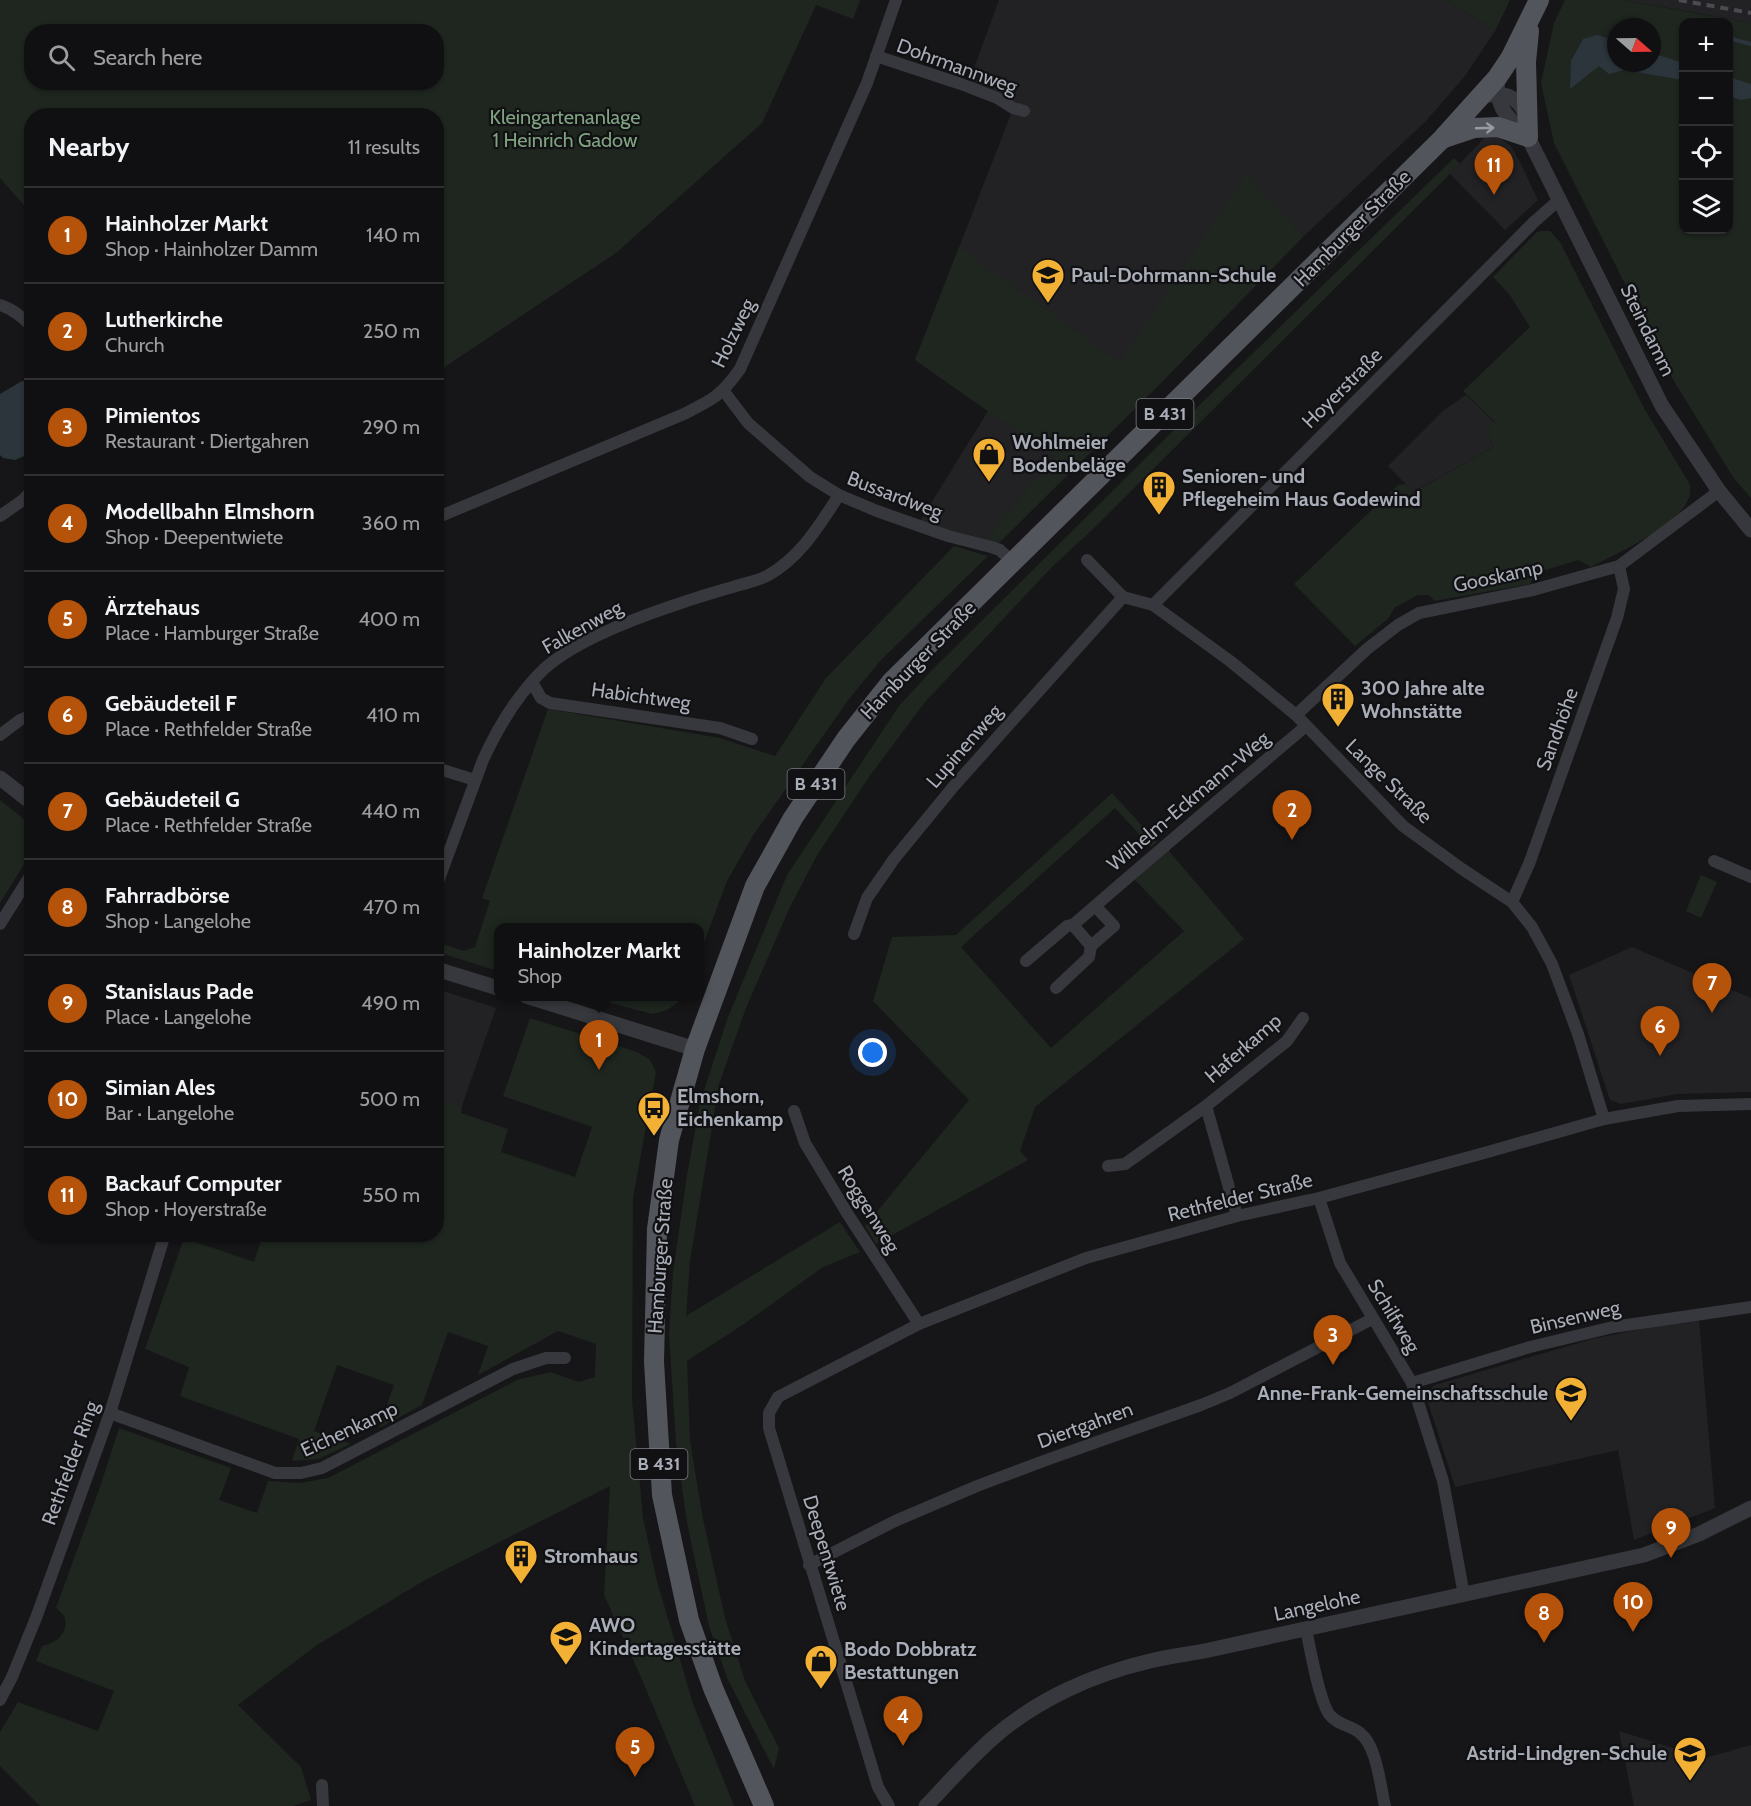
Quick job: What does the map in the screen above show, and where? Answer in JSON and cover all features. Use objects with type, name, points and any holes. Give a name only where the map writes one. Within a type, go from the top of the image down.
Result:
[{"type":"main road","name":"Hamburger Straße","points":[[764,1806],[713,1688],[689,1620],[662,1495],[654,1362],[657,1229],[669,1140],[695,1049],[755,886],[793,819],[846,739],[875,702],[914,659],[1492,89],[1511,57],[1539,0]]},
{"type":"main road","points":[[1442,139],[1474,128],[1498,127],[1528,137],[1526,62],[1530,20]]},
{"type":"street","name":"Holzweg","points":[[444,515],[684,414],[716,398],[740,369],[867,83],[896,0]]},
{"type":"street","name":"Dohrmannweg","points":[[876,56],[961,84],[1024,111]]},
{"type":"street","name":"Steindamm","points":[[1492,89],[1518,101],[1526,113],[1528,137],[1662,406],[1719,491],[1751,530]]},
{"type":"street","name":"Hoyerstraße","points":[[1153,605],[1534,222],[1560,199]]},
{"type":"street","points":[[0,305],[18,313],[24,319]]},
{"type":"street","name":"Bussardweg","points":[[723,390],[748,423],[810,477],[839,495],[948,536],[1000,550],[1013,563]]},
{"type":"street","name":"Gooskamp","points":[[1296,715],[1367,649],[1398,625],[1419,613],[1533,590],[1619,566],[1719,491]]},
{"type":"street","name":"Falkenweg","points":[[444,865],[492,740],[506,716],[544,669],[623,624],[682,602],[767,576],[799,551],[814,534],[839,495]]},
{"type":"street","points":[[0,516],[24,498]]},
{"type":"street","points":[[1087,560],[1123,597]]},
{"type":"street","name":"Sandhöhe","points":[[1512,902],[1528,864],[1617,618],[1624,590],[1619,566]]},
{"type":"street","name":"Lange Straße","points":[[1123,597],[1153,605],[1230,661],[1296,715],[1403,826],[1512,902],[1532,927],[1552,964],[1578,1034],[1604,1119]]},
{"type":"street","name":"Lupinenweg","points":[[854,934],[867,898],[894,859],[952,787],[1123,597]]},
{"type":"street","name":"Habichtweg","points":[[532,682],[541,698],[550,703],[720,728],[752,739]]},
{"type":"street","points":[[0,735],[24,718]]},
{"type":"street","name":"Wilhelm-Eckmann-Weg","points":[[1026,962],[1067,926],[1073,926],[1306,726]]},
{"type":"street","points":[[444,770],[475,780]]},
{"type":"street","points":[[0,778],[24,797]]},
{"type":"street","points":[[1714,861],[1751,877]]},
{"type":"street","points":[[0,924],[24,886]]},
{"type":"street","points":[[1056,988],[1089,957],[1091,946],[1113,926],[1095,906]]},
{"type":"street","points":[[1073,926],[1091,946]]},
{"type":"street","points":[[444,971],[494,987]]},
{"type":"street","points":[[542,1001],[695,1049]]},
{"type":"street","name":"Haferkamp","points":[[1108,1166],[1125,1164],[1206,1106],[1287,1041],[1304,1018]]},
{"type":"street","name":"Rethfelder Straße","points":[[769,1413],[778,1397],[919,1324],[1086,1258],[1237,1216],[1319,1198],[1604,1119],[1678,1106],[1751,1104]]},
{"type":"street","name":"Haferkamp","points":[[1206,1106],[1237,1216]]},
{"type":"street","name":"Roggenweg","points":[[794,1111],[805,1143],[919,1324]]},
{"type":"street","name":"Schilfweg","points":[[1319,1198],[1340,1263],[1412,1383],[1443,1482],[1464,1595]]},
{"type":"street","name":"Rethfelder Ring","points":[[0,1700],[36,1618],[110,1413],[163,1242]]},
{"type":"street","name":"Binsenweg","points":[[1412,1383],[1530,1347],[1613,1327],[1751,1307]]},
{"type":"street","name":"Diertgahren","points":[[809,1565],[895,1521],[977,1486],[1230,1393],[1372,1319]]},
{"type":"street","name":"Eichenkamp","points":[[110,1413],[275,1473],[301,1473],[322,1468],[513,1369],[546,1358],[565,1358]]},
{"type":"street","name":"Deepentwiete","points":[[769,1413],[769,1428],[809,1565],[878,1786],[889,1806]]},
{"type":"street","name":"Langelohe","points":[[926,1806],[994,1737],[1036,1707],[1063,1691],[1116,1671],[1150,1661],[1644,1555],[1699,1534],[1751,1508]]},
{"type":"street","points":[[1306,1629],[1328,1713],[1341,1725],[1357,1731],[1366,1738],[1372,1748],[1385,1806]]},
{"type":"street","points":[[322,1785],[323,1806]]},
{"type":"shaded area","points":[[999,0],[1444,0],[1495,31],[1465,76],[1426,121],[1304,236],[1246,176],[1056,456],[985,540],[949,532],[920,521],[988,411],[915,360],[1013,109],[967,87]]},
{"type":"shaded area","points":[[1622,0],[1751,0],[1751,23]]},
{"type":"shaded area","points":[[1597,35],[1607,38],[1607,72],[1616,72],[1609,74],[1599,66],[1570,89],[1571,61],[1583,39]]},
{"type":"shaded area","points":[[1661,56],[1679,62],[1679,79],[1636,72],[1661,72]]},
{"type":"shaded area","points":[[1733,78],[1751,84],[1751,98],[1741,100],[1733,97]]},
{"type":"shaded area","points":[[1486,136],[1498,137],[1511,146],[1538,200],[1505,230],[1450,174]]},
{"type":"shaded area","points":[[24,381],[24,456],[15,460],[3,458],[0,455],[0,394]]},
{"type":"shaded area","points":[[1466,395],[1495,423],[1489,437],[1494,447],[1411,493],[1406,484],[1388,466],[1444,410]]},
{"type":"shaded area","points":[[1632,947],[1751,998],[1751,1092],[1677,1094],[1621,1104],[1610,1100],[1569,975]]},
{"type":"shaded area","points":[[444,991],[496,1008],[462,1106],[444,1100]]},
{"type":"shaded area","name":"Anne-Frank-Gemeinschaftsschule","points":[[1699,1320],[1715,1508],[1634,1540],[1618,1450],[1455,1487],[1427,1399],[1429,1391],[1435,1385],[1592,1339]]},
{"type":"shaded area","name":"Astrid-Lindgren-Schule","points":[[1619,1731],[1705,1758],[1751,1745],[1751,1806],[1634,1806]]},
{"type":"green space","name":"Kleingartenanlage 1 Heinrich Gadow","points":[[0,0],[860,0],[853,19],[816,5],[762,123],[616,253],[444,367],[444,108],[24,108],[24,205],[0,178]]},
{"type":"green space","points":[[1444,0],[1510,0],[1495,31]]},
{"type":"green space","points":[[1565,0],[1622,0],[1723,18],[1679,18],[1679,234],[1733,234],[1733,20],[1751,23],[1751,498],[1733,477],[1674,381],[1554,143],[1541,83],[1554,23]]},
{"type":"green space","points":[[1454,158],[1460,164],[1052,567],[925,702],[869,777],[816,857],[789,909],[746,1008],[719,1084],[690,1261],[686,1316],[840,1222],[860,1252],[823,1267],[744,1324],[687,1361],[690,1441],[703,1519],[725,1618],[745,1681],[779,1748],[774,1769],[727,1678],[709,1626],[687,1523],[676,1444],[669,1334],[673,1272],[700,1103],[728,1017],[787,875],[899,706],[932,670],[1182,422]]},
{"type":"green space","points":[[1246,175],[1304,236],[1164,380],[998,544],[985,540],[1055,456],[915,360],[959,247],[1119,362]]},
{"type":"green space","points":[[1550,231],[1560,242],[1644,408],[1689,483],[1689,496],[1682,509],[1670,522],[1636,544],[1591,567],[1578,560],[1536,573],[1530,584],[1435,601],[1428,595],[1418,595],[1394,608],[1389,618],[1355,646],[1294,584],[1398,485],[1406,484],[1412,493],[1494,447],[1488,430],[1495,422],[1463,391],[1530,327],[1509,294],[1493,277],[1537,232]]},
{"type":"green space","points":[[954,546],[988,556],[880,661],[849,699],[754,834],[727,881],[704,942],[704,923],[494,923],[494,970],[444,954],[444,945],[464,951],[475,947],[490,901],[482,898],[548,709],[720,738],[775,756],[826,678]]},
{"type":"green space","points":[[1112,793],[1157,842],[1151,847],[1115,808],[961,947],[1051,1048],[1184,931],[1134,879],[1168,850],[1244,939],[1035,1107],[1020,1151],[1028,1160],[876,1244],[865,1226],[969,1100],[873,1001],[892,937],[956,935]]},
{"type":"green space","points":[[0,800],[24,819],[24,864],[0,903]]},
{"type":"green space","points":[[1701,875],[1717,882],[1701,918],[1686,911]]},
{"type":"green space","points":[[604,1001],[679,1001],[661,1012],[652,1014]]},
{"type":"green space","points":[[530,1018],[637,1052],[650,1060],[656,1072],[633,1198],[632,1399],[643,1518],[657,1581],[693,1704],[734,1806],[695,1806],[604,1595],[610,1486],[425,1580],[317,1645],[238,1705],[301,1767],[311,1800],[293,1806],[40,1806],[0,1766],[0,1732],[18,1702],[98,1731],[114,1691],[36,1661],[42,1646],[57,1640],[65,1627],[64,1616],[56,1608],[119,1428],[231,1468],[219,1500],[257,1513],[268,1481],[300,1483],[328,1478],[517,1380],[550,1372],[579,1382],[595,1377],[596,1344],[558,1331],[478,1375],[488,1346],[448,1332],[422,1405],[379,1428],[394,1385],[337,1365],[314,1431],[351,1444],[318,1459],[292,1461],[299,1439],[180,1396],[189,1367],[145,1349],[183,1242],[196,1242],[254,1262],[261,1242],[444,1242],[444,1100],[462,1106],[461,1113],[508,1129],[501,1152],[575,1177],[592,1127],[503,1096]]},
{"type":"waterway","points":[[1733,39],[1751,44]]},
{"type":"railway","points":[[1679,0],[1751,13]]},
{"type":"place","name":"Backauf Computer","points":[[1494,195]]},
{"type":"place","name":"Paul-Dohrmann-Schule","points":[[1048,304]]},
{"type":"place","name":"Wohlmeier Bodenbeläge","points":[[989,483]]},
{"type":"place","name":"Senioren- und Pflegeheim Haus Godewind","points":[[1159,516]]},
{"type":"place","name":"300 Jahre alte Wohnstätte","points":[[1338,728]]},
{"type":"place","name":"Lutherkirche","points":[[1292,840]]},
{"type":"place","name":"Gebäudeteil G","points":[[1712,1013]]},
{"type":"place","name":"Gebäudeteil F","points":[[1660,1056]]},
{"type":"place","name":"Hainholzer Markt","points":[[599,1070]]},
{"type":"place","name":"Elmshorn, Eichenkamp","points":[[654,1137]]},
{"type":"place","name":"Pimientos","points":[[1333,1365]]},
{"type":"place","name":"Anne-Frank-Gemeinschaftsschule","points":[[1571,1422]]},
{"type":"place","name":"Stanislaus Pade","points":[[1671,1558]]},
{"type":"place","name":"Stromhaus","points":[[521,1585]]},
{"type":"place","name":"Simian Ales","points":[[1633,1632]]},
{"type":"place","name":"Fahrradbörse","points":[[1544,1643]]},
{"type":"place","name":"AWO Kindertagesstätte","points":[[566,1666]]},
{"type":"place","name":"Bodo Dobbratz Bestattungen","points":[[821,1690]]},
{"type":"place","name":"Modellbahn Elmshorn","points":[[903,1746]]},
{"type":"place","name":"Ärztehaus","points":[[635,1777]]},
{"type":"place","name":"Astrid-Lindgren-Schule","points":[[1690,1782]]}]
